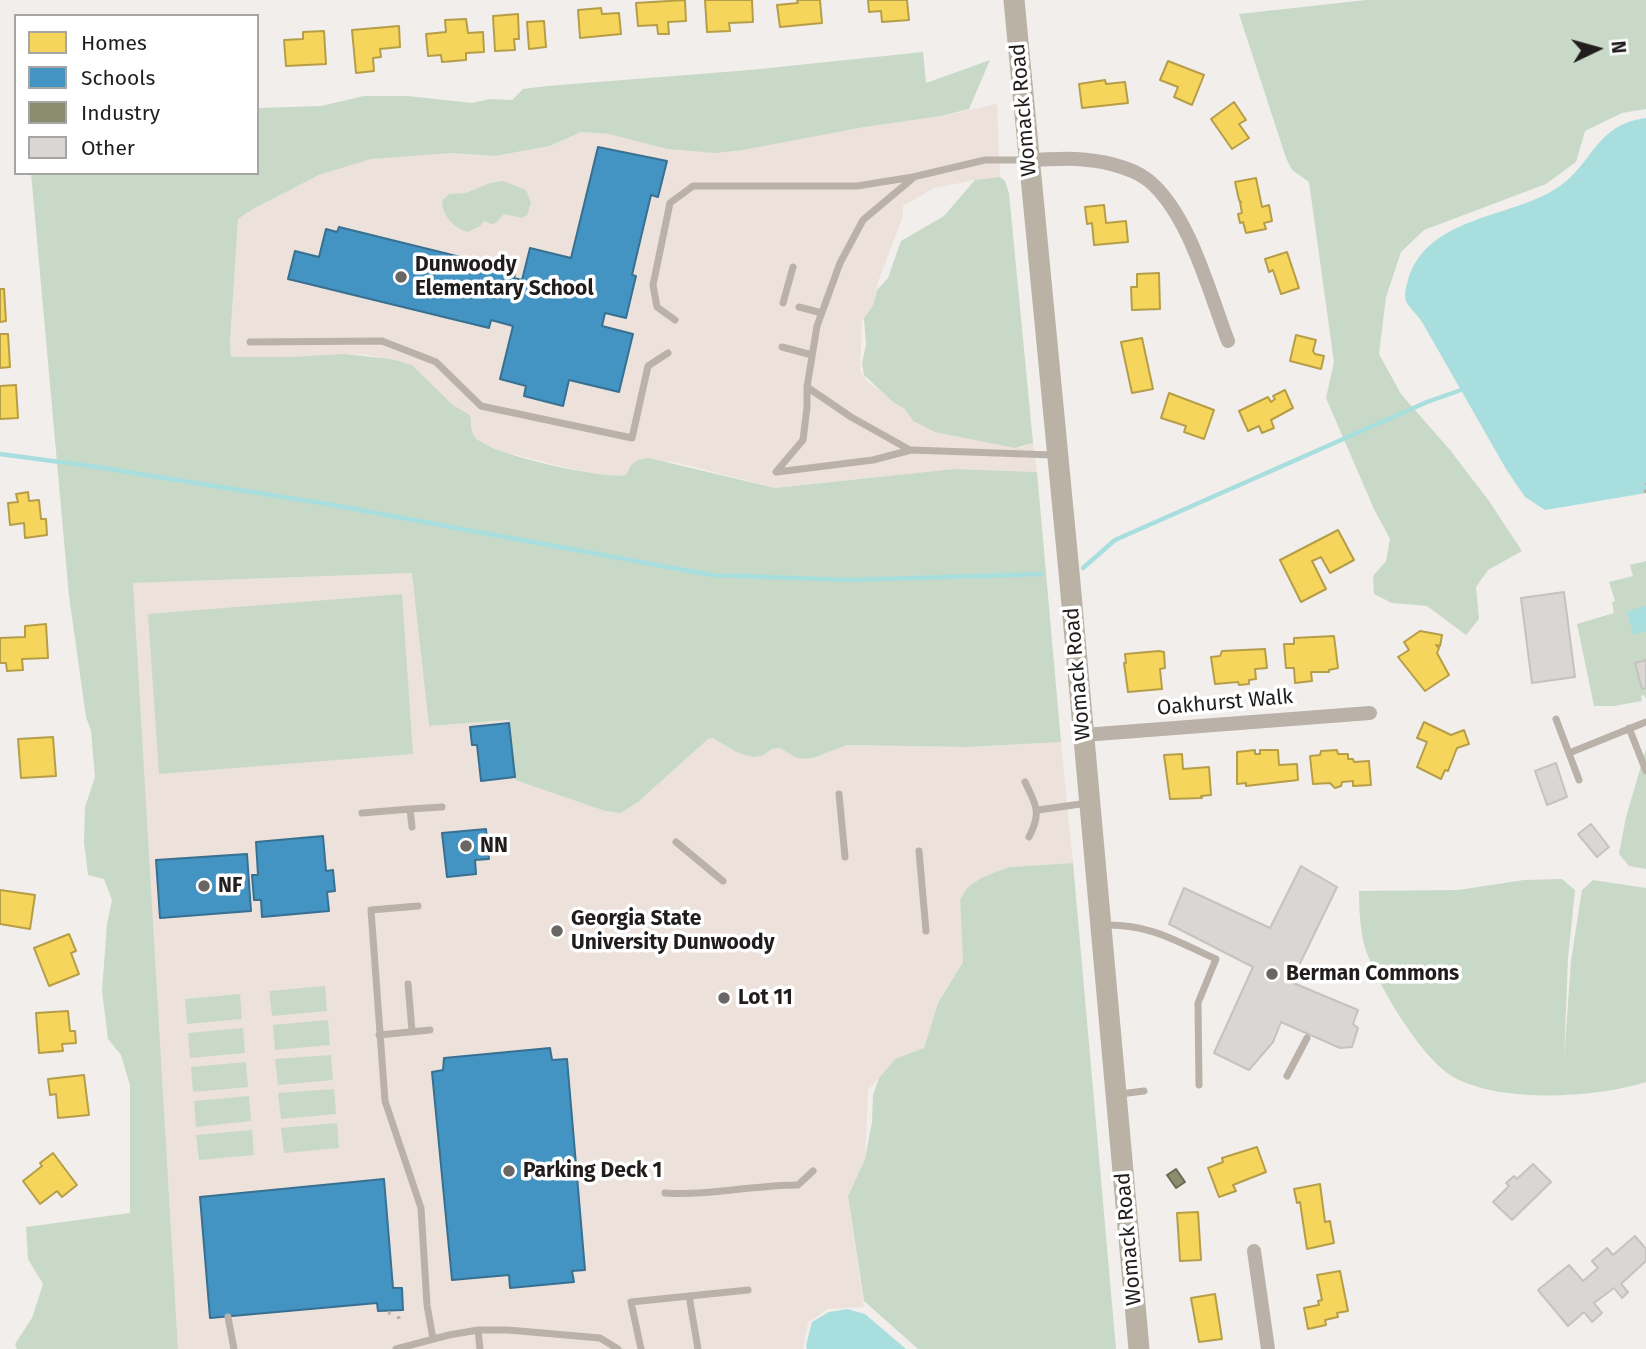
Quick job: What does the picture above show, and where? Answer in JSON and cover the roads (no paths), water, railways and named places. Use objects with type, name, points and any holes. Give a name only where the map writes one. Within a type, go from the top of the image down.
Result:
[{"type":"street","name":"Womack Road","points":[[1014,0],[1139,1349]]},
{"type":"street","points":[[1028,160],[1076,159],[1099,162],[1146,179],[1169,201],[1186,231],[1228,341]]},
{"type":"street","name":"Oakhurst Walk","points":[[1084,735],[1370,713]]},
{"type":"street","points":[[1254,1251],[1268,1349]]},
{"type":"lane","points":[[675,320],[657,307],[653,285],[670,202],[693,186],[857,186],[913,177],[985,160],[1028,160]]},
{"type":"lane","points":[[913,177],[863,220],[840,263],[822,313],[813,355],[807,387],[803,440],[776,472],[873,460],[911,450],[1058,455]]},
{"type":"lane","points":[[783,303],[793,267]]},
{"type":"lane","points":[[799,307],[822,313]]},
{"type":"lane","points":[[250,342],[382,341],[436,362],[481,406],[632,439],[648,366],[668,353]]},
{"type":"lane","points":[[782,347],[813,355]]},
{"type":"lane","points":[[807,387],[851,417],[911,450]]},
{"type":"lane","points":[[1556,719],[1579,780]]},
{"type":"lane","points":[[1569,753],[1646,722]]},
{"type":"lane","points":[[1629,728],[1646,771]]},
{"type":"lane","points":[[1025,782],[1038,810],[1030,837]]},
{"type":"lane","points":[[839,794],[845,857]]},
{"type":"lane","points":[[1038,810],[1089,803]]},
{"type":"lane","points":[[362,813],[442,807]]},
{"type":"lane","points":[[410,808],[412,827]]},
{"type":"lane","points":[[676,842],[723,881]]},
{"type":"lane","points":[[919,850],[926,931]]},
{"type":"lane","points":[[418,906],[371,910],[385,1101],[421,1208],[427,1305],[433,1339]]},
{"type":"lane","points":[[1100,925],[1129,924],[1154,931],[1216,959],[1199,1003],[1199,1085]]},
{"type":"lane","points":[[408,984],[412,1031]]},
{"type":"lane","points":[[379,1035],[430,1030]]},
{"type":"lane","points":[[1287,1076],[1307,1038]]},
{"type":"lane","points":[[1115,1094],[1144,1091]]},
{"type":"lane","points":[[665,1194],[798,1185],[813,1171]]},
{"type":"lane","points":[[641,1349],[631,1302],[748,1290]]},
{"type":"lane","points":[[689,1296],[698,1349]]},
{"type":"lane","points":[[228,1317],[233,1349]]},
{"type":"lane","points":[[478,1330],[480,1349]]},
{"type":"lane","points":[[396,1349],[478,1330],[600,1338],[618,1349]]},
{"type":"water","points":[[1646,118],[1646,493],[1545,510],[1525,497],[1506,469],[1422,322],[1407,304],[1405,296],[1408,280],[1418,259],[1433,243],[1451,231],[1538,198],[1557,188],[1615,129]]},
{"type":"water","points":[[1646,606],[1646,631],[1633,635],[1627,611]]},
{"type":"water","points":[[847,1309],[865,1314],[906,1349],[807,1349],[812,1322],[829,1312]]},
{"type":"waterway","points":[[1083,568],[1115,540],[1427,402],[1461,390]]},
{"type":"waterway","points":[[0,454],[327,504],[711,575],[850,580],[1042,574]]},
{"type":"place","name":"Dunwoody Elementary School","points":[[401,277]]},
{"type":"place","name":"NN","points":[[466,846]]},
{"type":"place","name":"NF","points":[[204,886]]},
{"type":"place","name":"Georgia State University Dunwoody","points":[[557,931]]},
{"type":"place","name":"Berman Commons","points":[[1272,974]]},
{"type":"place","name":"Lot 11","points":[[724,998]]},
{"type":"place","name":"Parking Deck 1","points":[[509,1171]]}]
